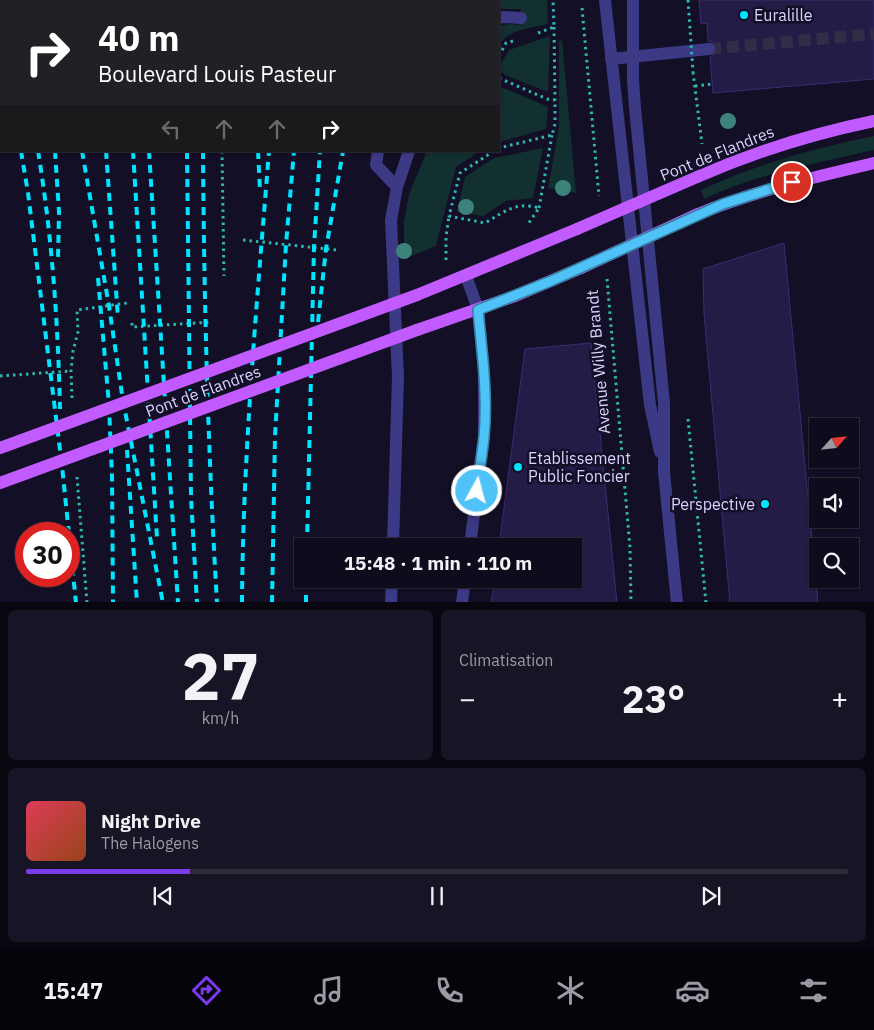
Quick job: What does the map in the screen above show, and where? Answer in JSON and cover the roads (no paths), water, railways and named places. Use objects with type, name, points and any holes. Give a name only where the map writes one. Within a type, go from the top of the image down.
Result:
[{"type":"main road","name":"Pont de Flandres","points":[[0,448],[466,276],[739,159],[808,136],[874,121]]},
{"type":"main road","name":"Pont de Flandres","points":[[0,483],[417,330],[478,310],[581,268],[723,204],[783,185],[874,163]]},
{"type":"street","points":[[605,0],[649,395],[655,434],[664,472]]},
{"type":"street","points":[[633,0],[635,108],[664,403],[664,472],[677,602]]},
{"type":"street","points":[[500,18],[521,18]]},
{"type":"street","points":[[611,59],[709,48]]},
{"type":"street","points":[[378,152],[376,165],[396,187]]},
{"type":"street","points":[[393,538],[398,377],[391,220],[396,187],[409,152]]},
{"type":"street","points":[[466,276],[478,310],[484,372],[484,436],[471,538]]},
{"type":"street","points":[[392,588],[392,602]]},
{"type":"street","points":[[462,602],[464,588]]},
{"type":"tunnel","points":[[709,49],[874,34]]},
{"type":"railway","points":[[21,152],[62,466],[76,602]]},
{"type":"railway","points":[[38,152],[54,279],[60,409]]},
{"type":"railway","points":[[55,152],[59,212],[58,259]]},
{"type":"railway","points":[[82,152],[109,306],[123,401],[163,602]]},
{"type":"railway","points":[[106,152],[118,318]]},
{"type":"railway","points":[[133,152],[157,538]]},
{"type":"railway","points":[[149,152],[178,602]]},
{"type":"railway","points":[[187,152],[191,497],[197,602]]},
{"type":"railway","points":[[203,152],[207,377],[217,602]]},
{"type":"railway","points":[[258,152],[260,191]]},
{"type":"railway","points":[[242,602],[248,433],[269,152]]},
{"type":"railway","points":[[272,602],[275,436],[286,244],[294,152]]},
{"type":"railway","points":[[307,538],[314,247],[320,152]]},
{"type":"railway","points":[[318,322],[326,249],[343,152]]},
{"type":"railway","points":[[98,278],[109,405],[112,476],[113,602]]},
{"type":"railway","points":[[127,450],[137,602]]},
{"type":"railway","points":[[306,588],[306,602]]},
{"type":"place","name":"Euralille","points":[[744,15]]},
{"type":"place","name":"Etablissement Public Foncier","points":[[518,467]]},
{"type":"place","name":"Perspective","points":[[765,504]]}]
